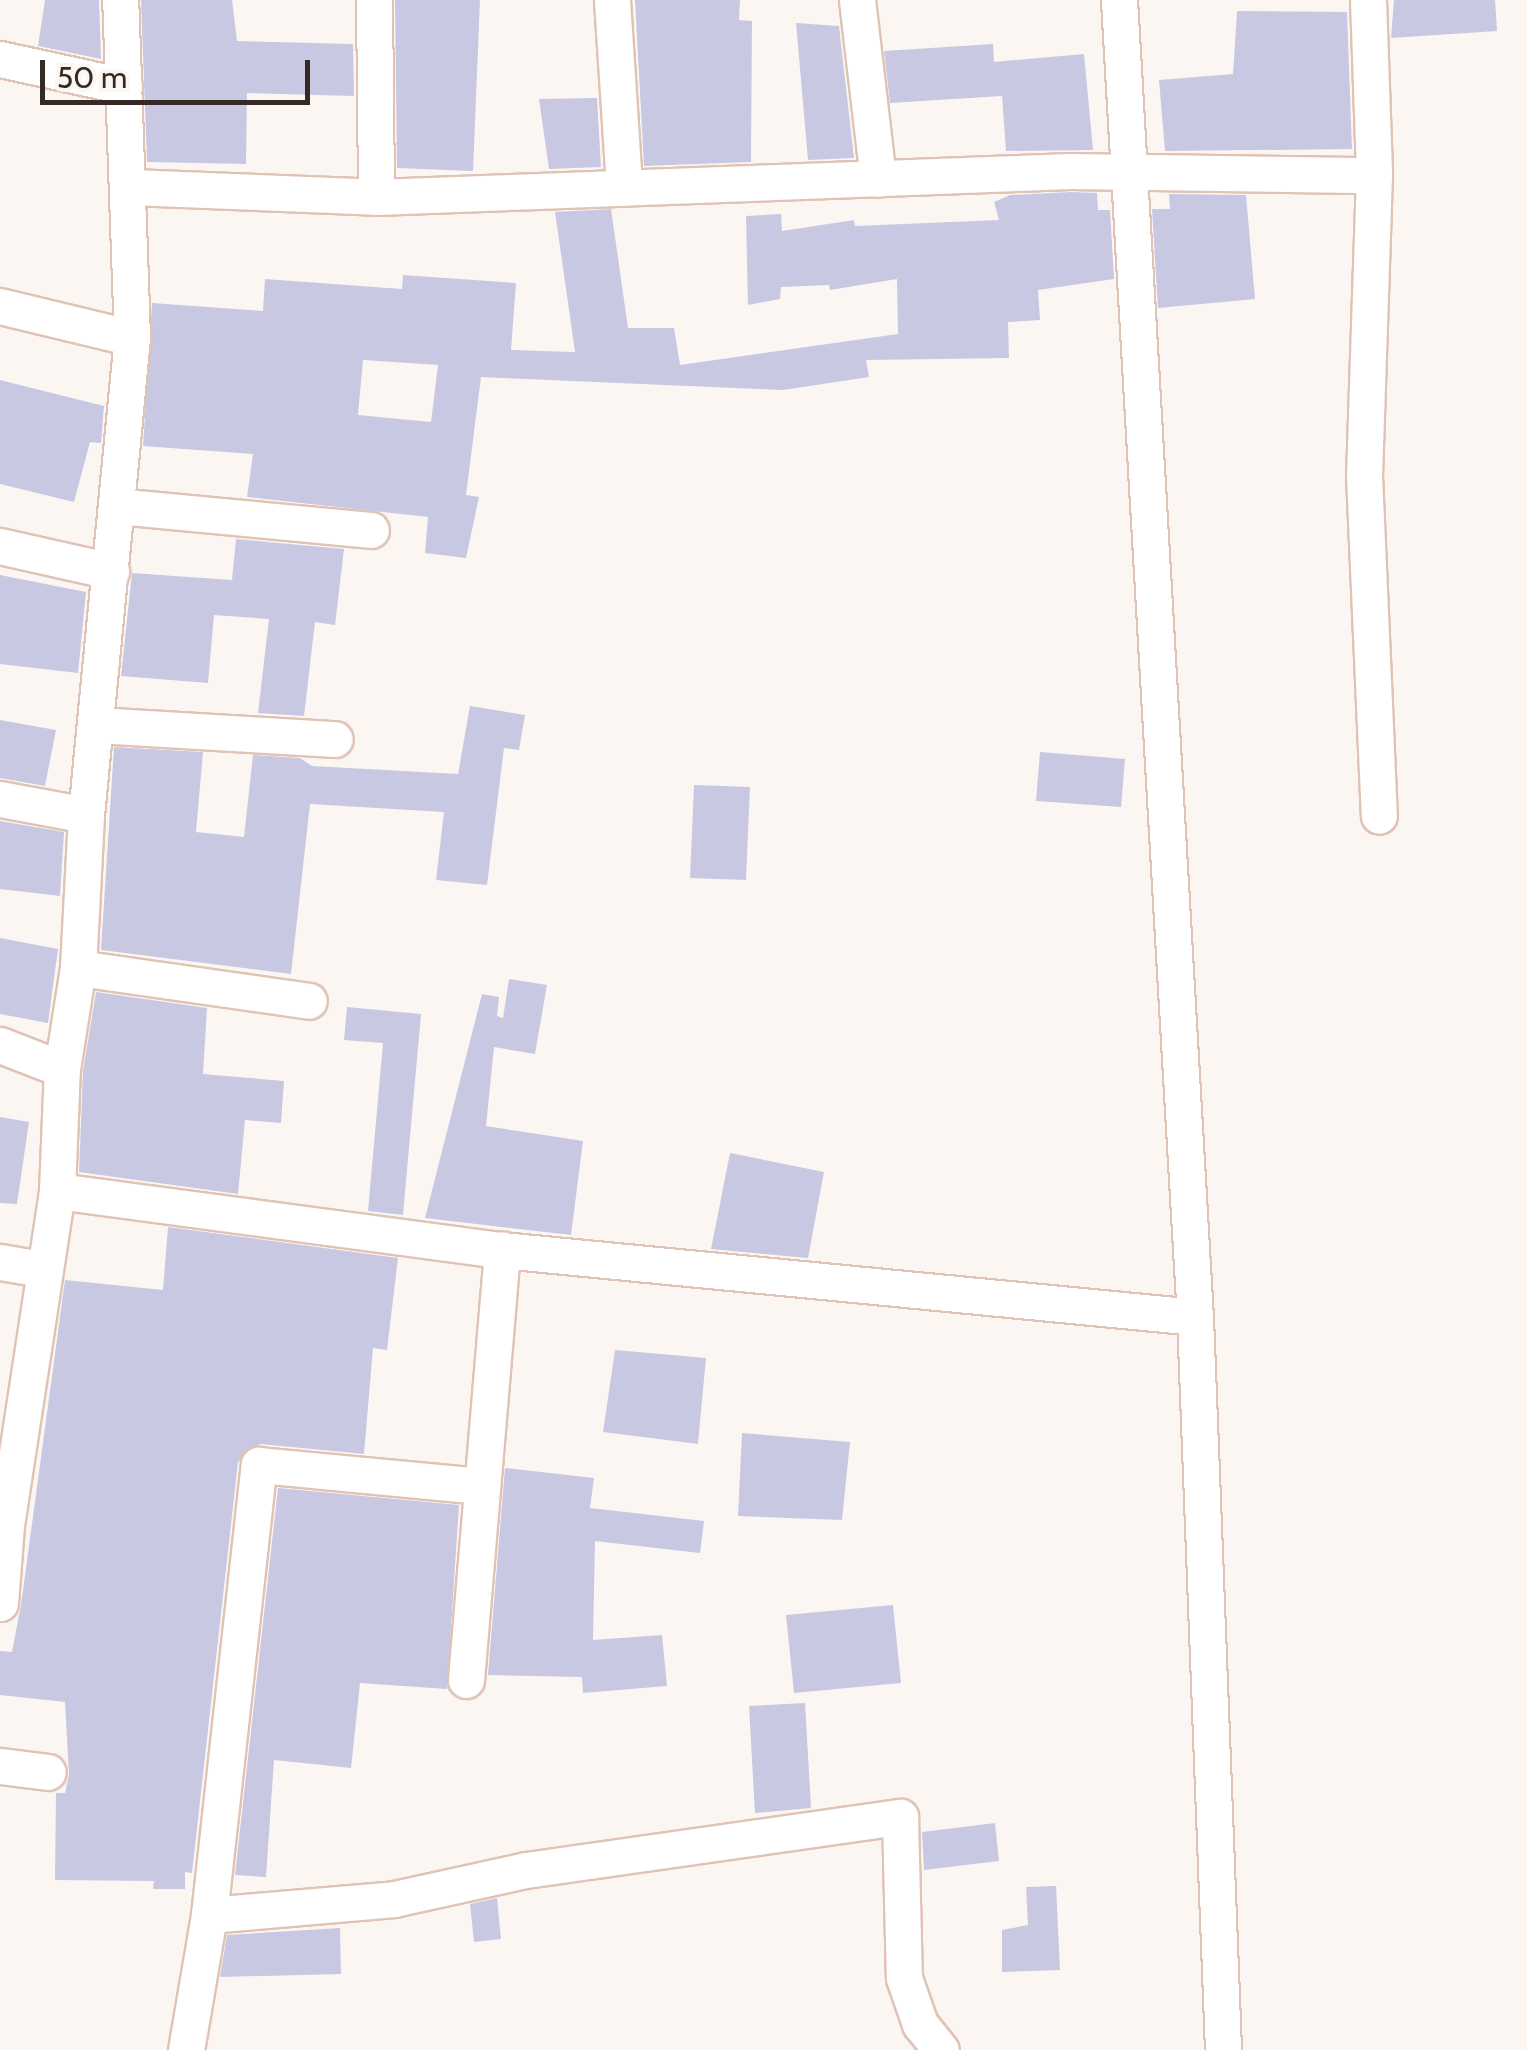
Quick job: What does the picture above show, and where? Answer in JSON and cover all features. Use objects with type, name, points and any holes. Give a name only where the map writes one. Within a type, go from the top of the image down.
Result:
[{"type":"street","points":[[0,1604],[3,1524],[41,1269],[57,1191],[62,1069],[78,968],[86,815],[132,338],[131,187],[120,0]]},
{"type":"street","points":[[374,0],[376,197]]},
{"type":"street","points":[[612,0],[624,188]]},
{"type":"street","points":[[858,0],[878,178]]},
{"type":"street","points":[[1119,0],[1194,1318],[1223,2050]]},
{"type":"street","points":[[1368,0],[1374,175],[1364,474],[1379,816]]},
{"type":"street","points":[[0,59],[124,86]]},
{"type":"street","points":[[131,187],[376,197],[1128,172],[1374,175]]},
{"type":"street","points":[[0,306],[132,338]]},
{"type":"street","points":[[117,506],[371,530]]},
{"type":"street","points":[[0,546],[111,571]]},
{"type":"street","points":[[97,725],[335,739]]},
{"type":"street","points":[[0,799],[86,815]]},
{"type":"street","points":[[78,968],[309,1000]]},
{"type":"street","points":[[0,1044],[62,1069]]},
{"type":"street","points":[[57,1191],[502,1250],[1194,1318]]},
{"type":"street","points":[[466,1680],[502,1250]]},
{"type":"street","points":[[0,1262],[41,1269]]},
{"type":"street","points":[[186,2050],[209,1915],[259,1465],[482,1486]]},
{"type":"street","points":[[0,1766],[48,1772]]},
{"type":"street","points":[[209,1915],[394,1899],[526,1870],[900,1817],[904,1978],[920,2024],[941,2050]]},
{"type":"building","points":[[45,0],[99,0],[101,59],[38,46]]},
{"type":"building","points":[[141,0],[232,0],[237,41],[353,44],[354,96],[247,93],[246,164],[147,162]]},
{"type":"building","points":[[395,0],[480,0],[473,171],[397,168]]},
{"type":"building","points":[[635,0],[740,0],[739,20],[752,21],[751,162],[644,166]]},
{"type":"building","points":[[1394,0],[1495,0],[1497,31],[1391,38]]},
{"type":"building","points":[[1237,11],[1347,12],[1352,149],[1165,151],[1159,80],[1233,74]]},
{"type":"building","points":[[796,23],[839,26],[854,158],[808,160]]},
{"type":"building","points":[[993,44],[994,62],[1084,54],[1093,150],[1006,151],[1002,96],[890,103],[884,51]]},
{"type":"building","points":[[597,98],[601,167],[549,169],[539,99]]},
{"type":"building","points":[[1097,193],[1098,210],[1110,210],[1114,279],[1038,290],[1040,320],[1008,322],[1009,358],[866,360],[869,377],[783,390],[481,377],[466,495],[479,497],[466,558],[425,553],[428,517],[247,497],[253,454],[143,446],[152,303],[263,311],[265,279],[402,289],[403,275],[516,283],[511,350],[575,352],[555,212],[611,209],[628,328],[674,328],[680,365],[898,334],[897,279],[830,290],[829,285],[781,287],[780,299],[748,305],[746,216],[781,214],[782,231],[854,220],[855,226],[999,220],[994,202],[1010,195]],"holes":[[[363,360],[438,365],[431,422],[358,415]]]},
{"type":"building","points":[[1169,194],[1246,195],[1255,299],[1158,308],[1152,209],[1170,209]]},
{"type":"building","points":[[0,380],[104,406],[101,443],[90,442],[74,502],[0,484]]},
{"type":"building","points":[[236,539],[344,549],[335,625],[315,622],[304,716],[258,713],[269,619],[214,615],[208,683],[121,676],[132,573],[232,580]]},
{"type":"building","points":[[0,575],[86,592],[78,673],[0,664]]},
{"type":"building","points":[[470,706],[525,715],[519,750],[504,748],[487,885],[436,880],[444,812],[310,804],[291,974],[101,950],[114,747],[203,752],[196,832],[244,837],[253,755],[300,758],[312,766],[458,774]]},
{"type":"building","points":[[0,720],[56,730],[45,786],[0,778]]},
{"type":"building","points":[[1040,752],[1125,759],[1121,807],[1036,801]]},
{"type":"building","points":[[694,785],[750,787],[746,880],[690,878]]},
{"type":"building","points":[[0,821],[64,832],[60,896],[0,889]]},
{"type":"building","points":[[0,938],[58,949],[48,1023],[0,1014]]},
{"type":"building","points":[[509,979],[547,985],[535,1054],[494,1047],[486,1126],[583,1141],[571,1235],[425,1218],[482,994],[499,997],[497,1016],[503,1018]]},
{"type":"building","points":[[96,992],[207,1008],[203,1074],[284,1081],[281,1123],[245,1120],[238,1194],[79,1172],[83,1071]]},
{"type":"building","points":[[347,1007],[421,1014],[403,1215],[368,1211],[383,1043],[344,1040]]},
{"type":"building","points":[[0,1117],[29,1122],[17,1204],[0,1203]]},
{"type":"building","points":[[730,1153],[824,1172],[808,1258],[711,1249]]},
{"type":"building","points":[[168,1227],[398,1258],[387,1350],[373,1348],[364,1454],[260,1444],[238,1462],[192,1873],[185,1872],[185,1889],[153,1889],[154,1881],[55,1880],[56,1793],[65,1793],[69,1774],[65,1702],[0,1695],[0,1651],[12,1652],[21,1605],[65,1280],[163,1290]]},
{"type":"building","points":[[615,1350],[706,1358],[698,1444],[603,1432]]},
{"type":"building","points":[[742,1433],[850,1442],[842,1520],[738,1516]]},
{"type":"building","points":[[505,1468],[594,1478],[590,1508],[704,1521],[700,1553],[595,1541],[593,1640],[662,1635],[667,1686],[583,1693],[582,1677],[488,1675]]},
{"type":"building","points":[[278,1488],[459,1505],[447,1689],[360,1683],[351,1768],[274,1760],[266,1877],[235,1875]]},
{"type":"building","points":[[893,1605],[901,1683],[794,1693],[786,1615]]},
{"type":"building","points":[[805,1703],[811,1808],[755,1813],[749,1706]]},
{"type":"building","points":[[995,1823],[999,1861],[924,1870],[922,1832]]},
{"type":"building","points":[[1056,1886],[1060,1970],[1002,1972],[1002,1930],[1028,1925],[1026,1887]]},
{"type":"building","points":[[497,1898],[501,1939],[474,1942],[470,1904]]},
{"type":"building","points":[[340,1928],[341,1974],[220,1977],[227,1935]]}]
